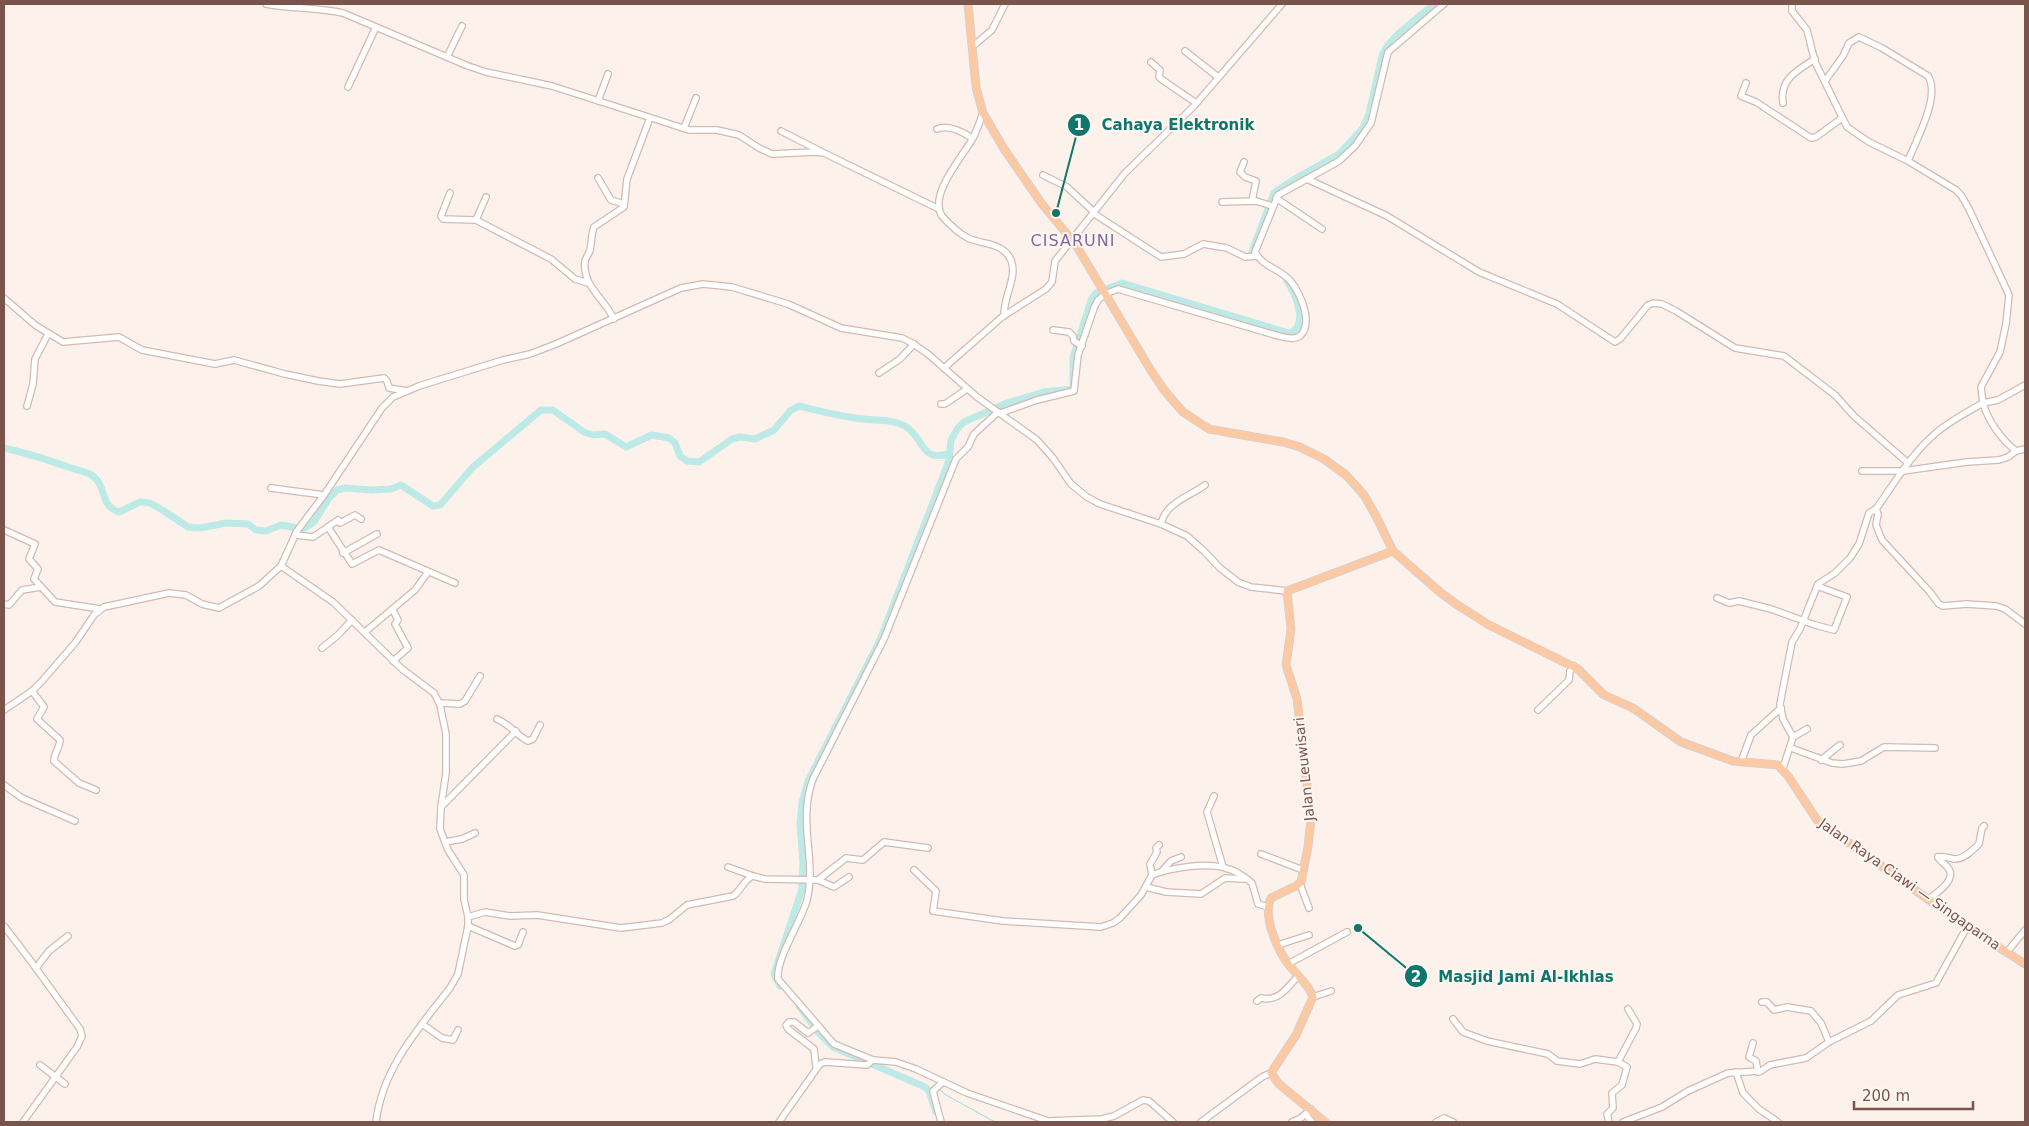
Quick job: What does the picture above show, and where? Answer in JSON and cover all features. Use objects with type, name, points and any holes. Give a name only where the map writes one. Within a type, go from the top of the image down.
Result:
[{"type":"main road","points":[[968,4],[976,87],[983,113],[1042,204],[1072,239],[1150,369],[1164,390],[1183,412],[1209,429],[1278,440],[1300,447],[1324,459],[1346,475],[1364,495],[1378,518],[1393,551],[1456,604],[1489,625],[1525,644],[1574,666],[1584,673],[1604,695],[1633,708],[1681,742],[1733,761],[1773,764],[1782,768]]},
{"type":"main road","points":[[1287,591],[1393,551]]},
{"type":"main road","name":"Jalan Leuwisari","points":[[1287,591],[1292,629],[1287,656],[1287,671],[1297,700],[1311,819],[1310,840],[1300,884]]},
{"type":"main road","name":"Jalan Raya Ciawi — Singaparna","points":[[1782,768],[1817,820],[1967,926],[2025,964]]},
{"type":"main road","points":[[1300,884],[1273,896],[1268,907],[1269,916],[1278,945],[1288,964],[1313,997],[1296,1035],[1271,1073],[1278,1084],[1308,1112],[1325,1122]]},
{"type":"street","points":[[266,4],[282,7],[313,6],[343,13],[486,72],[552,86],[684,128],[717,130],[739,135],[772,154],[824,153]]},
{"type":"street","points":[[973,46],[992,30],[1005,4]]},
{"type":"street","points":[[944,368],[1004,316],[1052,282],[1056,261],[1125,173],[1196,103],[1282,4]]},
{"type":"street","points":[[1254,256],[1269,205],[1288,189],[1339,161],[1361,138],[1370,123],[1388,52],[1444,4]]},
{"type":"street","points":[[1792,4],[1792,11],[1807,30],[1815,59],[1844,123],[1850,130],[1908,161],[1962,195],[2008,295],[2006,324],[2000,352],[1981,387],[1983,403],[1992,422],[2009,445],[2016,451]]},
{"type":"street","points":[[447,57],[462,26]]},
{"type":"street","points":[[348,87],[376,27]]},
{"type":"street","points":[[1825,81],[1843,56],[1849,43],[1859,37],[1882,48],[1928,76],[1931,80],[1932,100],[1908,161]]},
{"type":"street","points":[[1185,51],[1218,77]]},
{"type":"street","points":[[1783,103],[1782,98],[1789,78],[1815,59]]},
{"type":"street","points":[[1151,62],[1160,70],[1159,76],[1161,79],[1196,103]]},
{"type":"street","points":[[598,101],[608,74]]},
{"type":"street","points":[[1746,82],[1742,96],[1756,102],[1810,138],[1816,137],[1842,118]]},
{"type":"street","points":[[684,128],[696,98]]},
{"type":"street","points":[[939,209],[940,193],[972,138],[983,113]]},
{"type":"street","points":[[588,283],[585,262],[590,249],[592,231],[599,222],[622,210],[627,179],[650,118]]},
{"type":"street","points":[[937,130],[941,128],[956,129],[972,138]]},
{"type":"street","points":[[781,131],[939,209],[954,228],[968,238],[998,246],[1010,258],[1013,267],[1011,283],[1004,307],[1004,316]]},
{"type":"street","points":[[1244,162],[1240,172],[1245,178],[1256,181],[1252,201]]},
{"type":"street","points":[[871,1062],[837,1046],[816,1027],[780,982],[778,975],[780,965],[805,904],[805,814],[809,790],[884,639],[956,459],[968,447],[974,434],[997,411],[1074,391],[1078,344],[1103,291],[1122,288],[1283,337],[1296,338],[1303,332],[1306,323],[1300,296],[1292,283],[1286,276],[1254,256],[1227,248],[1203,244],[1184,254],[1161,257],[1093,213],[1067,187],[1043,175]]},
{"type":"street","points":[[598,178],[611,200],[624,204]]},
{"type":"street","points":[[1307,179],[1387,216],[1479,272],[1557,304],[1615,342],[1620,339],[1648,305],[1654,302],[1676,311],[1735,348],[1784,356],[1835,395],[1854,416],[1908,463]]},
{"type":"street","points":[[450,193],[442,218],[446,220],[476,220],[548,257],[575,279],[588,283],[608,306],[614,319]]},
{"type":"street","points":[[476,220],[486,197]]},
{"type":"street","points":[[1276,198],[1322,229]]},
{"type":"street","points":[[1222,202],[1252,201],[1269,205]]},
{"type":"street","points":[[4,710],[32,691],[75,643],[100,609],[109,605],[169,593],[186,595],[208,606],[223,607],[258,586],[281,566],[301,525],[324,495],[385,404],[393,397],[503,360],[530,354],[614,319],[681,288],[713,284],[732,287],[788,304],[841,328],[896,337],[914,344],[967,389],[1036,440],[1053,458],[1072,484],[1082,493],[1100,504],[1161,524],[1186,536],[1238,582],[1251,587],[1287,591]]},
{"type":"street","points":[[4,298],[35,325],[60,341],[67,343],[81,340],[123,338],[142,350],[215,364],[234,360],[285,374],[331,383],[350,383],[384,378],[388,381],[388,388],[408,391]]},
{"type":"street","points":[[1054,330],[1069,332],[1078,344]]},
{"type":"street","points":[[27,406],[33,384],[36,357],[48,334]]},
{"type":"street","points":[[879,373],[900,359],[914,344]]},
{"type":"street","points":[[1782,768],[1791,748],[1793,737],[1783,719],[1780,704],[1792,642],[1817,586],[1835,573],[1850,558],[1859,544],[1868,515],[1876,509],[1908,463],[1935,433],[1983,403],[1998,400],[2025,385]]},
{"type":"street","points":[[941,404],[945,404],[967,389]]},
{"type":"street","points":[[1862,471],[1903,471],[1967,462],[1999,460],[2008,457],[2016,451],[2025,449]]},
{"type":"street","points":[[1161,524],[1173,504],[1205,486]]},
{"type":"street","points":[[271,488],[324,495]]},
{"type":"street","points":[[1876,509],[1878,516],[1876,525],[1882,540],[1930,592],[1938,604],[1943,606],[1967,604],[1996,606],[2005,609],[2025,624]]},
{"type":"street","points":[[296,533],[313,537],[335,520],[338,520],[340,523],[355,515],[361,519]]},
{"type":"street","points":[[328,527],[343,553],[353,564],[375,551],[381,551],[455,583]]},
{"type":"street","points":[[4,530],[35,544],[29,559],[38,569],[34,579],[56,602],[100,609]]},
{"type":"street","points":[[343,553],[377,534]]},
{"type":"street","points":[[281,566],[324,594],[393,661],[434,693],[440,703],[444,717],[446,779],[441,807],[440,829],[464,876],[464,899],[468,926],[455,982],[408,1042],[396,1061],[383,1092],[376,1122]]},
{"type":"street","points":[[364,632],[415,590],[428,572]]},
{"type":"street","points":[[1717,598],[1729,603],[1739,601],[1756,605],[1831,630],[1836,628],[1847,597],[1817,586]]},
{"type":"street","points":[[4,604],[9,605],[22,590],[41,587]]},
{"type":"street","points":[[392,610],[398,620],[395,624],[397,629],[408,648],[393,661]]},
{"type":"street","points":[[322,648],[352,620]]},
{"type":"street","points":[[1538,710],[1569,680],[1570,671],[1574,666]]},
{"type":"street","points":[[440,703],[460,704],[465,701],[480,676]]},
{"type":"street","points":[[32,691],[44,707],[37,719],[60,740],[54,761],[79,783],[96,790]]},
{"type":"street","points":[[1741,762],[1751,736],[1781,708]]},
{"type":"street","points":[[497,720],[516,731],[524,739],[531,741],[540,725]]},
{"type":"street","points":[[1793,737],[1807,730]]},
{"type":"street","points":[[441,807],[516,731]]},
{"type":"street","points":[[1821,760],[1840,745]]},
{"type":"street","points":[[1791,748],[1832,763],[1856,764],[1884,747],[1934,748]]},
{"type":"street","points":[[4,785],[22,798],[75,821]]},
{"type":"street","points":[[1214,796],[1208,812],[1223,867]]},
{"type":"street","points":[[1929,898],[1947,883],[1950,875],[1950,870],[1938,857],[1954,859],[1963,857],[1979,844],[1984,826]]},
{"type":"street","points":[[445,842],[462,839],[475,833]]},
{"type":"street","points":[[818,880],[846,858],[864,860],[884,842],[928,848]]},
{"type":"street","points":[[914,870],[936,891],[933,911],[1012,922],[1101,927],[1120,918],[1141,895],[1152,875],[1150,864],[1159,844]]},
{"type":"street","points":[[1261,854],[1303,870]]},
{"type":"street","points":[[1161,872],[1171,861],[1181,857]]},
{"type":"street","points":[[728,867],[765,879],[818,880],[834,887],[849,877]]},
{"type":"street","points":[[1152,875],[1174,868],[1223,867],[1233,870],[1253,885],[1258,904],[1268,907]]},
{"type":"street","points":[[468,916],[485,912],[510,916],[537,915],[581,921],[613,928],[638,927],[666,922],[687,905],[733,896],[753,876]]},
{"type":"street","points":[[1146,887],[1166,892],[1201,894],[1225,878],[1245,879]]},
{"type":"street","points":[[1300,884],[1309,908]]},
{"type":"street","points":[[4,926],[81,1032],[77,1047],[23,1122]]},
{"type":"street","points":[[468,926],[515,946],[518,944],[523,932]]},
{"type":"street","points":[[1623,1122],[1662,1108],[1688,1091],[1719,1076],[1736,1072],[1758,1072],[1770,1065],[1801,1060],[1829,1042],[1870,1021],[1898,995],[1936,983],[1967,926]]},
{"type":"street","points":[[2007,952],[2025,930]]},
{"type":"street","points":[[1288,964],[1348,932]]},
{"type":"street","points":[[1278,945],[1309,935]]},
{"type":"street","points":[[36,968],[54,946],[68,936]]},
{"type":"street","points":[[1257,1001],[1261,998],[1270,999],[1279,996],[1298,976]]},
{"type":"street","points":[[1313,997],[1331,991]]},
{"type":"street","points":[[1762,1002],[1767,1002],[1774,1010],[1787,1007],[1811,1011],[1821,1023],[1829,1042]]},
{"type":"street","points":[[1618,1062],[1636,1028],[1636,1024],[1628,1009]]},
{"type":"street","points":[[1453,1019],[1463,1032],[1487,1040],[1548,1054],[1557,1061],[1579,1064],[1595,1059],[1618,1062],[1627,1067],[1622,1085],[1612,1094],[1613,1109],[1607,1114],[1609,1122]]},
{"type":"street","points":[[816,1027],[806,1032],[791,1022],[786,1025],[788,1029],[814,1049],[816,1067]]},
{"type":"street","points":[[422,1024],[446,1040],[454,1040],[458,1030]]},
{"type":"street","points":[[1753,1044],[1749,1056],[1756,1061],[1758,1072]]},
{"type":"street","points":[[780,1122],[816,1067],[825,1062],[896,1062],[916,1068],[943,1082],[994,1103],[1048,1121],[1112,1120],[1145,1100],[1173,1122]]},
{"type":"street","points":[[40,1065],[65,1084]]},
{"type":"street","points":[[1736,1072],[1744,1093],[1759,1109],[1778,1122]]},
{"type":"street","points":[[1201,1122],[1262,1077],[1271,1073]]},
{"type":"street","points":[[941,1122],[933,1091],[943,1082]]},
{"type":"street","points":[[1292,1122],[1308,1112],[1312,1122]]},
{"type":"street","points":[[1436,1122],[1444,1118],[1453,1122]]},
{"type":"waterway","points":[[1254,257],[1252,252],[1274,193],[1339,154],[1363,128],[1369,114],[1382,56],[1387,46],[1398,34],[1434,4]]},
{"type":"waterway","points":[[780,986],[774,974],[802,889],[803,863],[800,824],[802,803],[808,781],[880,640],[949,460],[951,440],[958,428],[964,422],[1007,403],[1044,392],[1073,389],[1073,358],[1091,300],[1096,293],[1122,283],[1289,333],[1295,330],[1299,324],[1300,317],[1297,301],[1287,281]]},
{"type":"waterway","points":[[4,448],[36,456],[90,474],[100,484],[108,505],[119,512],[140,502],[150,503],[188,527],[200,528],[226,523],[248,524],[256,530],[266,531],[281,525],[303,529],[314,522],[329,498],[337,490],[345,488],[391,489],[401,485],[433,506],[440,505],[473,467],[541,410],[553,410],[584,432],[593,435],[605,434],[626,447],[652,435],[669,438],[675,443],[680,456],[687,461],[699,462],[732,439],[740,437],[755,439],[774,430],[790,411],[799,406],[847,417],[890,421],[900,424],[911,431],[927,452],[939,456],[949,454]]},
{"type":"waterway","points":[[799,1006],[819,1033],[833,1047],[925,1087],[929,1091],[936,1112]]},
{"type":"waterway","points":[[938,1090],[995,1122]]},
{"type":"place","name":"Cahaya Elektronik","points":[[1056,213]]},
{"type":"place","name":"Masjid Jami Al-Ikhlas","points":[[1358,928]]},
{"type":"district","name":"CISARUNI","points":[[1073,240]]}]
